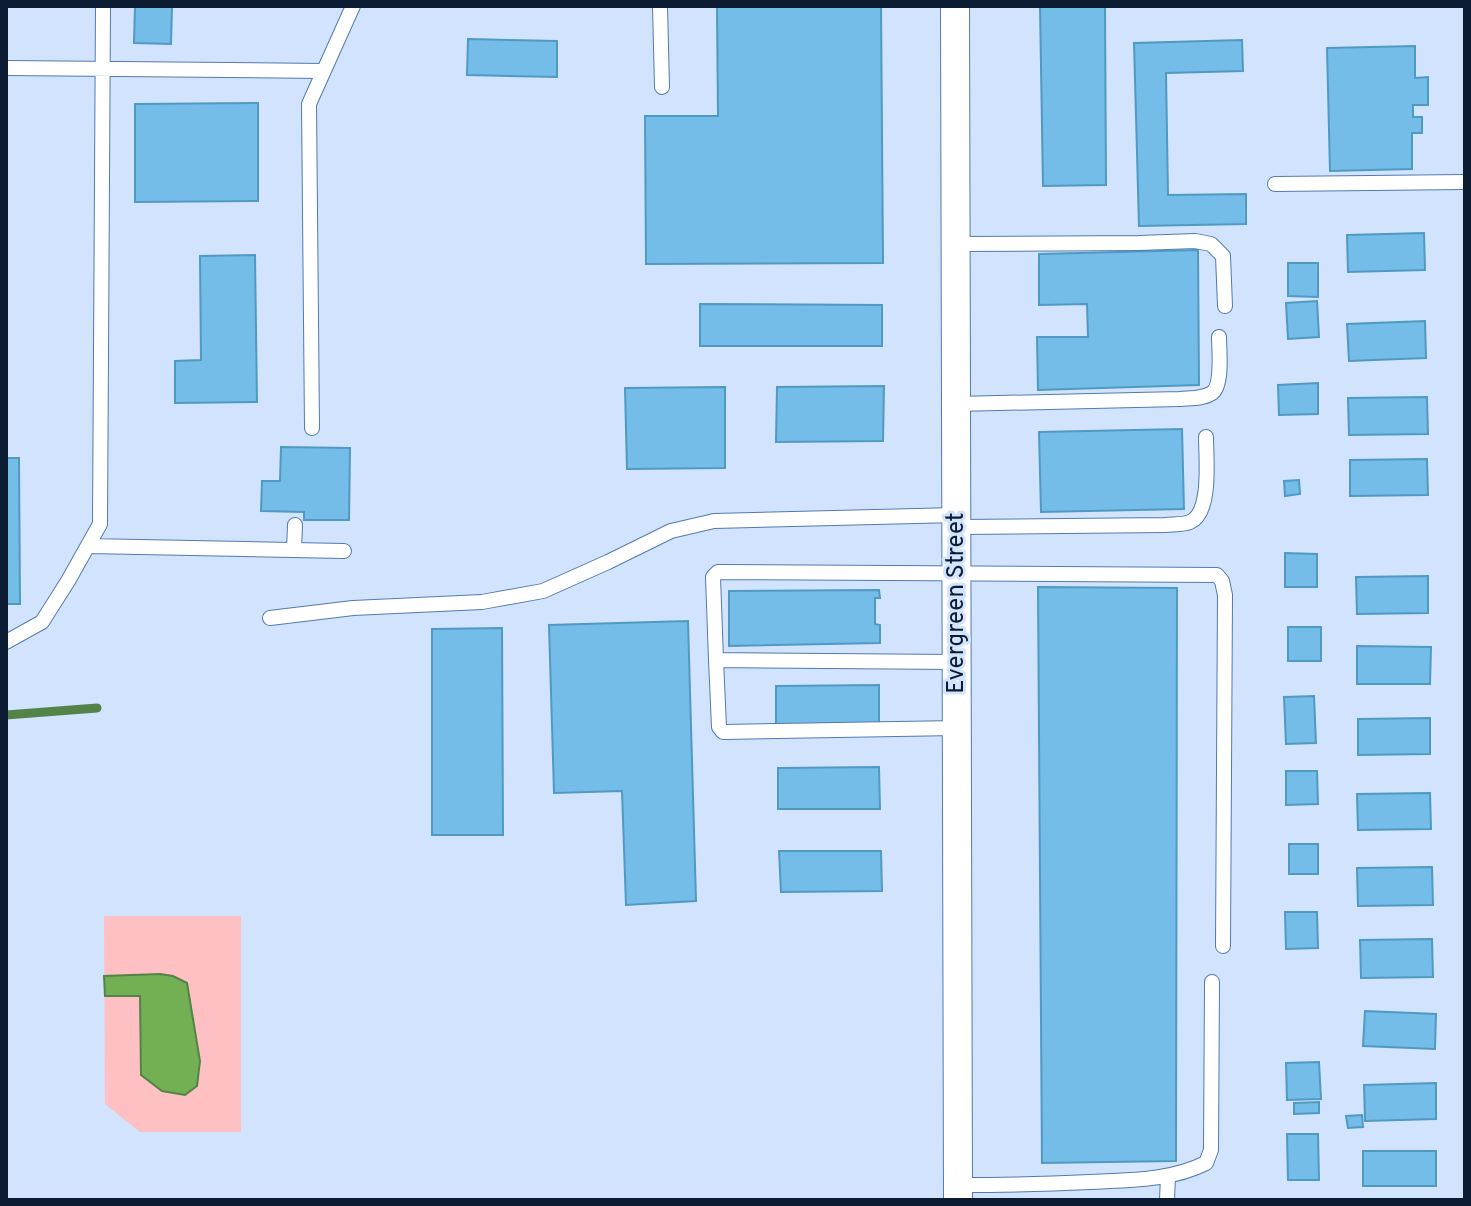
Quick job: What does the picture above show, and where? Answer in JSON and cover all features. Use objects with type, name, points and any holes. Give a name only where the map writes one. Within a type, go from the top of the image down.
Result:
[{"type":"street","name":"Evergreen Street","points":[[955,6],[958,1193]]},
{"type":"lane","points":[[6,642],[42,622],[100,524],[103,6]]},
{"type":"lane","points":[[312,428],[309,104],[353,6]]},
{"type":"lane","points":[[660,6],[662,87]]},
{"type":"lane","points":[[6,68],[324,71]]},
{"type":"lane","points":[[1275,184],[1465,182]]},
{"type":"lane","points":[[956,244],[1195,241],[1211,244],[1223,256],[1225,306]]},
{"type":"lane","points":[[956,404],[1180,399],[1210,395],[1219,380],[1219,337]]},
{"type":"lane","points":[[270,618],[353,608],[482,602],[543,591],[671,531],[714,521],[1165,525],[1191,521],[1202,512],[1205,496],[1206,437]]},
{"type":"lane","points":[[294,550],[295,525]]},
{"type":"lane","points":[[88,546],[344,551]]},
{"type":"lane","points":[[957,728],[723,732],[719,727],[713,577],[718,572],[1217,575],[1222,581],[1225,595],[1223,946]]},
{"type":"lane","points":[[716,660],[957,662]]},
{"type":"lane","points":[[958,1193],[1029,1184],[1168,1176],[1193,1170],[1206,1163],[1211,1150],[1212,982]]},
{"type":"lane","points":[[1167,1200],[1168,1176]]},
{"type":"shaded area","points":[[104,916],[241,916],[241,1132],[140,1132],[105,1104]]},
{"type":"shaded area","points":[[160,974],[187,983],[200,1061],[197,1086],[185,1095],[162,1091],[141,1075],[140,996],[105,996],[104,976]]},
{"type":"building","points":[[135,6],[172,6],[171,44],[134,43]]},
{"type":"building","points":[[717,6],[881,6],[883,263],[646,264],[645,116],[718,116]]},
{"type":"building","points":[[1040,6],[1105,6],[1106,185],[1043,186]]},
{"type":"building","points":[[468,39],[557,41],[557,77],[467,75]]},
{"type":"building","points":[[1242,40],[1243,71],[1166,73],[1168,195],[1246,194],[1246,224],[1139,226],[1134,43]]},
{"type":"building","points":[[1415,46],[1415,78],[1428,77],[1428,105],[1413,105],[1413,117],[1422,117],[1422,133],[1412,133],[1412,169],[1330,171],[1327,48]]},
{"type":"building","points":[[258,103],[258,201],[135,202],[135,104]]},
{"type":"building","points":[[1424,233],[1425,270],[1348,272],[1347,235]]},
{"type":"building","points":[[1198,250],[1199,385],[1038,390],[1037,337],[1088,337],[1087,304],[1039,305],[1039,254]]},
{"type":"building","points":[[255,255],[257,402],[175,403],[175,361],[201,360],[200,256]]},
{"type":"building","points":[[1288,263],[1318,263],[1318,297],[1288,296]]},
{"type":"building","points":[[1317,301],[1319,337],[1288,339],[1286,303]]},
{"type":"building","points":[[700,304],[882,305],[882,346],[700,346]]},
{"type":"building","points":[[1425,321],[1426,358],[1349,361],[1347,324]]},
{"type":"building","points":[[1318,383],[1318,414],[1279,415],[1278,385]]},
{"type":"building","points":[[884,386],[883,441],[776,442],[777,387]]},
{"type":"building","points":[[725,387],[725,468],[627,469],[625,388]]},
{"type":"building","points":[[1427,397],[1428,434],[1349,435],[1348,398]]},
{"type":"building","points":[[1182,429],[1184,509],[1041,512],[1039,432]]},
{"type":"building","points":[[281,447],[350,448],[349,520],[304,520],[304,512],[261,511],[262,481],[280,481]]},
{"type":"building","points":[[6,458],[19,458],[20,604],[6,604]]},
{"type":"building","points":[[1427,459],[1428,495],[1350,496],[1350,460]]},
{"type":"building","points":[[1299,480],[1300,494],[1285,496],[1284,481]]},
{"type":"building","points":[[1285,553],[1317,554],[1317,587],[1285,587]]},
{"type":"building","points":[[1428,576],[1428,613],[1357,614],[1356,577]]},
{"type":"building","points":[[1038,587],[1177,588],[1176,1161],[1042,1163]]},
{"type":"building","points":[[879,590],[880,598],[875,598],[875,624],[880,625],[880,643],[729,646],[729,591]]},
{"type":"building","points":[[688,621],[696,901],[626,905],[622,791],[554,793],[549,625]]},
{"type":"building","points":[[1288,627],[1321,627],[1321,661],[1288,661]]},
{"type":"building","points":[[502,628],[503,835],[432,835],[432,629]]},
{"type":"building","points":[[1357,646],[1431,647],[1430,684],[1357,684]]},
{"type":"building","points":[[879,685],[879,727],[776,727],[776,686]]},
{"type":"building","points":[[1314,696],[1316,743],[1286,744],[1284,697]]},
{"type":"building","points":[[1430,718],[1430,754],[1358,755],[1358,719]]},
{"type":"building","points":[[879,767],[880,809],[778,809],[778,768]]},
{"type":"building","points":[[1286,771],[1317,771],[1318,804],[1286,805]]},
{"type":"building","points":[[1430,793],[1431,829],[1358,830],[1357,794]]},
{"type":"building","points":[[1289,844],[1318,844],[1318,874],[1289,874]]},
{"type":"building","points":[[779,851],[881,851],[882,891],[781,892]]},
{"type":"building","points":[[1432,867],[1433,905],[1358,906],[1357,868]]},
{"type":"building","points":[[1285,912],[1317,912],[1318,948],[1286,949]]},
{"type":"building","points":[[1432,939],[1433,977],[1361,978],[1360,940]]},
{"type":"building","points":[[1365,1011],[1436,1014],[1435,1049],[1363,1046]]},
{"type":"building","points":[[1319,1062],[1321,1099],[1287,1100],[1286,1063]]},
{"type":"building","points":[[1436,1083],[1436,1119],[1365,1121],[1364,1085]]},
{"type":"building","points":[[1319,1102],[1319,1113],[1294,1114],[1294,1103]]},
{"type":"building","points":[[1362,1115],[1363,1127],[1348,1128],[1346,1116]]},
{"type":"building","points":[[1287,1134],[1318,1134],[1319,1180],[1288,1180]]},
{"type":"building","points":[[1363,1151],[1436,1151],[1436,1186],[1363,1186]]},
{"type":"waterway","points":[[6,715],[97,708]]}]
